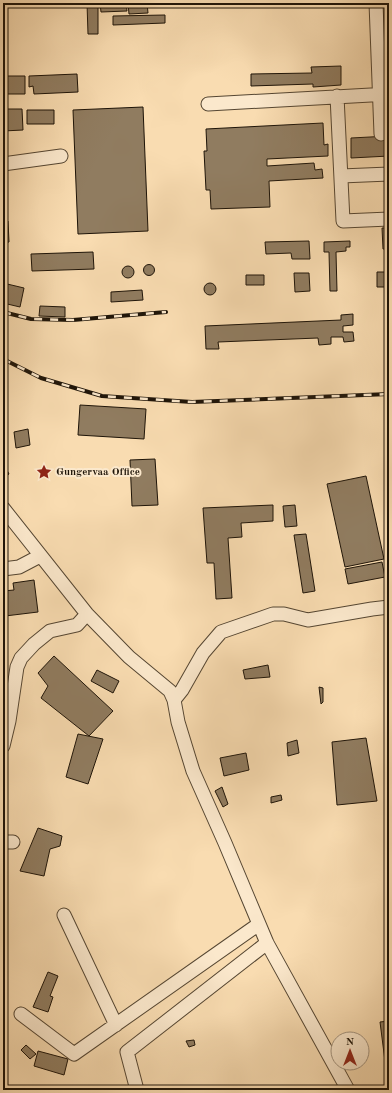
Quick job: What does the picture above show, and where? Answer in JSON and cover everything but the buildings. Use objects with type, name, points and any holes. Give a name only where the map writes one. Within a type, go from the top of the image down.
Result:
[{"type":"street","points":[[376,3],[384,94],[381,134]]},
{"type":"street","points":[[208,104],[384,94]]},
{"type":"street","points":[[337,96],[343,221],[389,219]]},
{"type":"street","points":[[3,164],[61,156]]},
{"type":"street","points":[[341,176],[389,174]]},
{"type":"street","points":[[3,508],[87,614],[129,657],[170,691],[174,700],[178,722],[193,771],[267,943],[348,1090]]},
{"type":"street","points":[[3,569],[19,567],[40,556]]},
{"type":"street","points":[[174,700],[182,690],[203,653],[221,632],[273,614],[284,614],[308,620],[389,607]]},
{"type":"street","points":[[3,746],[9,721],[17,666],[21,658],[34,644],[50,631],[77,625],[87,614]]},
{"type":"street","points":[[64,915],[116,1025]]},
{"type":"street","points":[[20,1014],[74,1054],[259,924]]},
{"type":"street","points":[[137,1090],[126,1052],[267,943]]},
{"type":"railway","points":[[3,312],[31,319],[73,320],[166,312]]},
{"type":"railway","points":[[3,359],[41,378],[102,396],[192,402],[389,394]]},
{"type":"place","name":"Gungervaa Office","points":[[44,472]]}]
